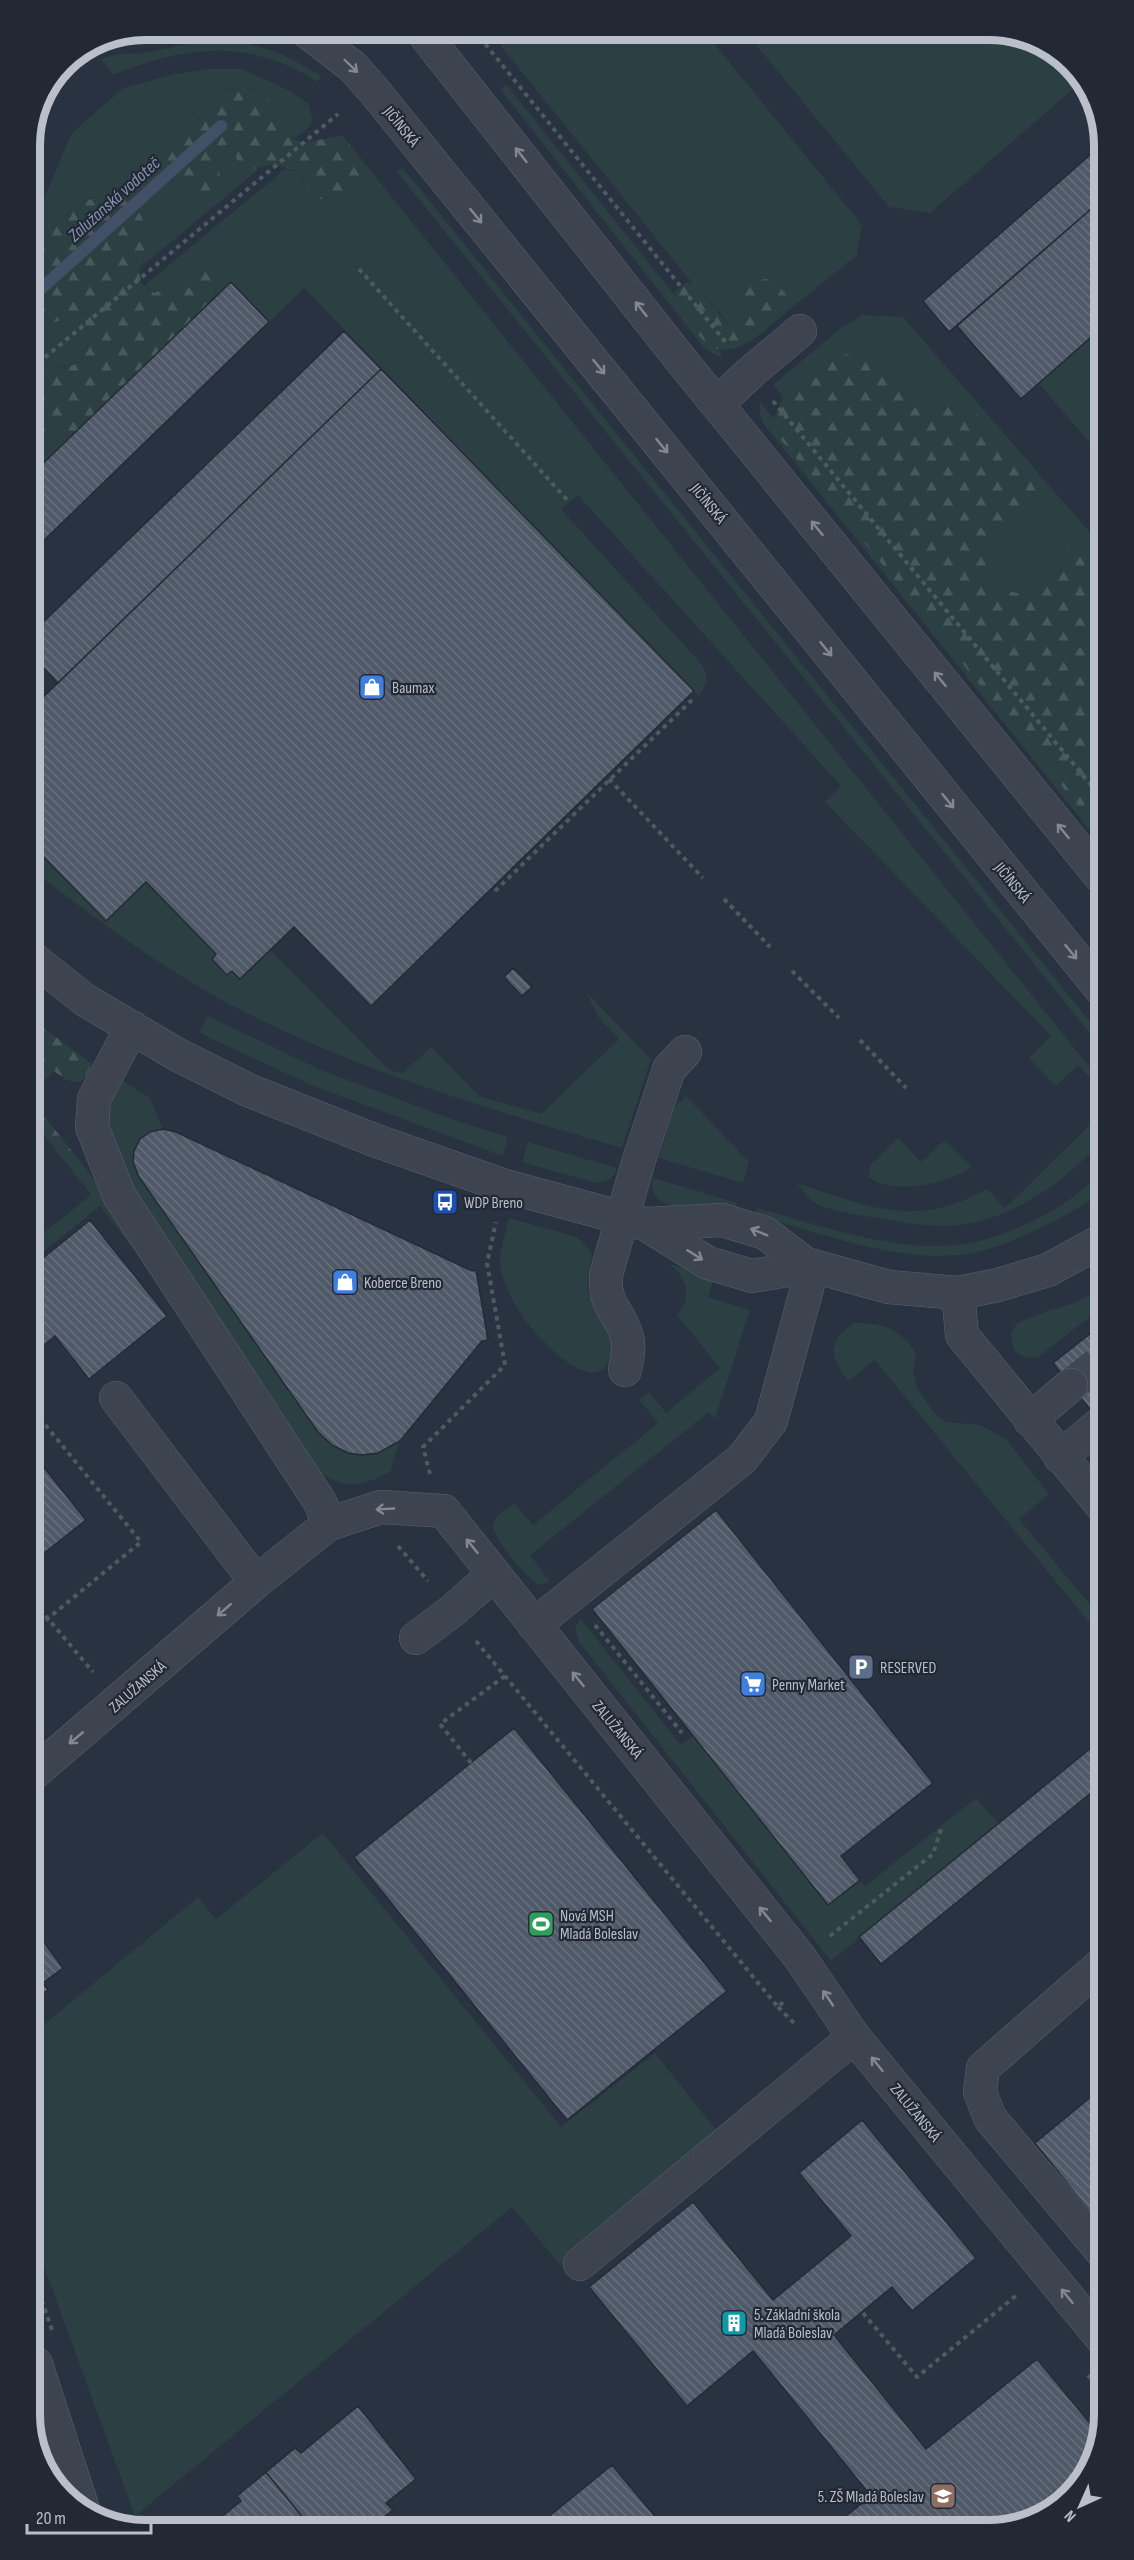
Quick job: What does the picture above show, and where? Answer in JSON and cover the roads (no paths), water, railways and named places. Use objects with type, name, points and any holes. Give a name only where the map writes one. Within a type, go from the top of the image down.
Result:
[{"type":"street","name":"JIČÍNSKÁ","points":[[319,41],[353,67],[382,100],[1094,981]]},
{"type":"street","points":[[430,41],[717,404],[1094,869]]},
{"type":"street","points":[[717,404],[800,331]]},
{"type":"street","points":[[41,965],[85,1000],[178,1055],[248,1090],[363,1136],[504,1186],[633,1221],[708,1263],[752,1276],[810,1265]]},
{"type":"street","points":[[132,1028],[94,1099],[92,1127],[120,1195],[320,1502],[329,1524]]},
{"type":"street","points":[[625,1370],[628,1351],[627,1336],[611,1308],[605,1291],[606,1275],[633,1221],[669,1069],[685,1052]]},
{"type":"street","points":[[633,1221],[722,1220],[765,1233],[810,1265],[889,1287],[958,1293],[998,1285],[1048,1270],[1094,1245]]},
{"type":"street","points":[[534,1625],[742,1459],[771,1421],[810,1265]]},
{"type":"street","points":[[958,1293],[962,1335],[1060,1457],[1094,1492]]},
{"type":"street","points":[[1030,1420],[1071,1385]]},
{"type":"street","points":[[116,1398],[256,1582]]},
{"type":"street","points":[[1060,1457],[1094,1429]]},
{"type":"street","name":"ZALUŽANSKÁ","points":[[40,1768],[256,1582],[329,1524],[381,1507],[444,1511],[807,1968],[854,2037],[1094,2329]]},
{"type":"street","points":[[416,1638],[452,1611],[494,1574]]},
{"type":"street","points":[[1094,1971],[983,2068],[980,2092],[990,2118],[1094,2242]]},
{"type":"street","points":[[580,2264],[854,2037]]},
{"type":"street","points":[[40,2376],[80,2496]]},
{"type":"waterway","name":"Zalužanská vodoteč","points":[[41,289],[221,126]]},
{"type":"tunnel","points":[[1071,1385],[1094,1367]]},
{"type":"place","name":"Baumax","points":[[372,687]]},
{"type":"place","name":"WDP Breno","points":[[445,1202]]},
{"type":"place","name":"Koberce Breno","points":[[345,1282]]},
{"type":"place","name":"RESERVED","points":[[861,1667]]},
{"type":"place","name":"Penny Market","points":[[753,1684]]},
{"type":"place","name":"Nová MSH Mladá Boleslav","points":[[541,1924]]},
{"type":"place","name":"5. Základní škola Mladá Boleslav","points":[[734,2323]]},
{"type":"place","name":"5. ZŠ Mladá Boleslav","points":[[943,2496]]}]
